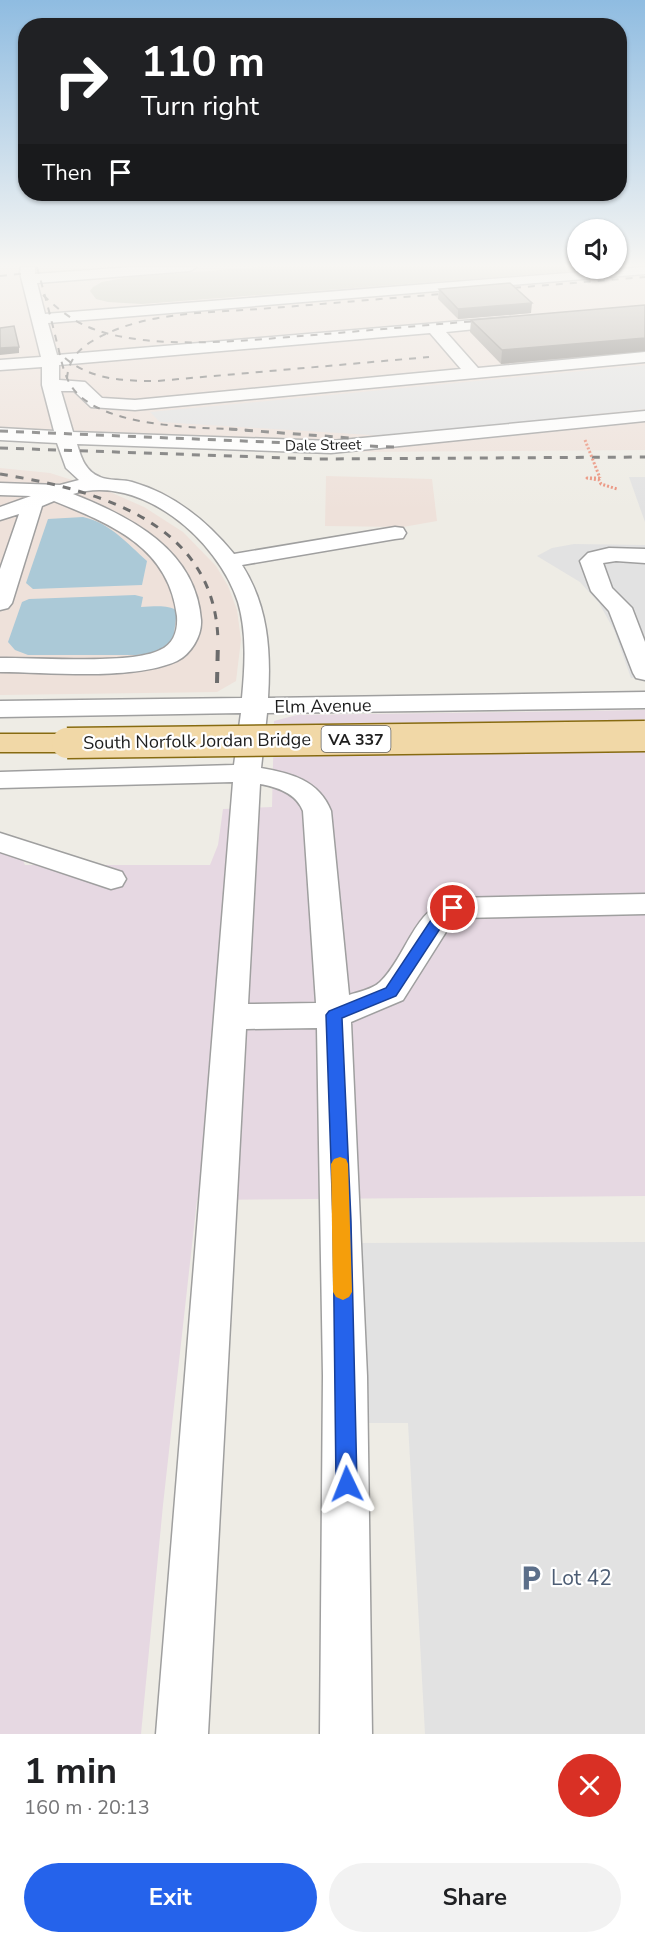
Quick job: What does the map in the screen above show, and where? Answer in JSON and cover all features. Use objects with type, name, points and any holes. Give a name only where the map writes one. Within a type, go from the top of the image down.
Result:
[{"type":"main road","name":"South Norfolk Jordan Bridge","points":[[0,743],[645,736]]},
{"type":"street","points":[[47,348],[50,361],[51,385],[75,466],[95,483]]},
{"type":"street","points":[[0,366],[202,348]]},
{"type":"street","points":[[451,348],[473,373]]},
{"type":"street","points":[[51,385],[79,386],[97,403],[135,405],[645,357]]},
{"type":"street","name":"Dale Street","points":[[0,434],[332,447],[645,416]]},
{"type":"street","points":[[0,514],[60,491],[95,483],[129,487],[178,512],[198,526],[238,573],[250,605],[255,653],[255,707],[247,773],[182,1734]]},
{"type":"street","points":[[0,489],[60,491],[112,517],[145,537],[173,568],[183,588],[189,608],[189,634],[177,650],[168,656],[141,663],[0,664]]},
{"type":"street","points":[[0,603],[33,502]]},
{"type":"street","points":[[230,561],[395,532]]},
{"type":"street","points":[[645,556],[600,556],[591,561],[602,591],[620,608],[645,673]]},
{"type":"street","points":[[620,608],[645,608]]},
{"type":"street","name":"Elm Avenue","points":[[0,710],[645,700]]},
{"type":"street","points":[[0,780],[247,773],[288,783],[305,793],[315,805],[334,1015],[342,1221],[347,1484],[346,1734]]},
{"type":"street","points":[[0,842],[111,879]]},
{"type":"street","points":[[230,1017],[334,1015],[391,992],[440,917],[453,908],[645,904]]},
{"type":"path","points":[[585,440],[600,478],[587,478],[587,480],[599,480],[601,484],[617,489]]},
{"type":"shaded area","points":[[0,348],[645,348],[645,450],[348,452],[155,448],[0,440]]},
{"type":"shaded area","points":[[645,365],[645,409],[386,436],[160,422],[150,412]]},
{"type":"shaded area","points":[[0,468],[50,473],[110,492],[144,507],[183,532],[216,566],[228,586],[237,610],[241,640],[236,681],[217,692],[0,695]]},
{"type":"shaded area","points":[[326,476],[432,479],[437,521],[403,527],[325,526]]},
{"type":"shaded area","points":[[629,477],[645,477],[645,522]]},
{"type":"shaded area","points":[[574,544],[645,545],[645,677],[631,678],[614,630],[599,603],[580,582],[537,556],[552,548]]},
{"type":"shaded area","points":[[645,710],[645,1196],[197,1200],[163,1505],[141,1734],[0,1734],[0,837],[15,844],[25,865],[210,865],[218,845],[223,809],[272,807],[274,721],[297,715]]},
{"type":"shaded area","name":"Lot 42","points":[[645,1242],[645,1734],[425,1734],[408,1423],[363,1423],[357,1243]]},
{"type":"water","points":[[83,517],[110,529],[147,561],[142,585],[33,589],[26,583],[48,519]]},
{"type":"water","points":[[135,595],[143,597],[141,607],[165,607],[177,611],[173,641],[154,653],[28,655],[15,650],[8,642],[22,602],[29,599]]},
{"type":"building","points":[[500,348],[527,348],[502,350]]},
{"type":"railway","points":[[58,348],[67,378]]},
{"type":"railway","points":[[71,363],[84,348]]},
{"type":"railway","points":[[71,363],[86,371],[108,378],[157,381],[429,357]]},
{"type":"railway","points":[[65,358],[71,363]]},
{"type":"railway","points":[[67,378],[71,363]]},
{"type":"railway","points":[[67,378],[79,395],[98,408],[121,417],[176,426],[233,429]]},
{"type":"railway","points":[[229,429],[233,429]]},
{"type":"railway","points":[[233,429],[249,430]]},
{"type":"railway","points":[[233,429],[350,438]]},
{"type":"railway","points":[[0,431],[317,444]]},
{"type":"railway","points":[[338,445],[395,447]]},
{"type":"railway","points":[[0,448],[318,459],[645,457]]},
{"type":"railway","points":[[0,474],[75,490],[112,503],[145,519],[174,540],[197,567],[212,601],[218,642]]},
{"type":"railway","points":[[217,683],[218,642]]},
{"type":"slow traffic","points":[[340,1164],[343,1292]]},
{"type":"place","name":"Lot 42","points":[[531,1578]]},
{"type":"route","points":[[347,1484],[342,1221],[334,1015],[391,992],[440,917],[453,908]]}]
